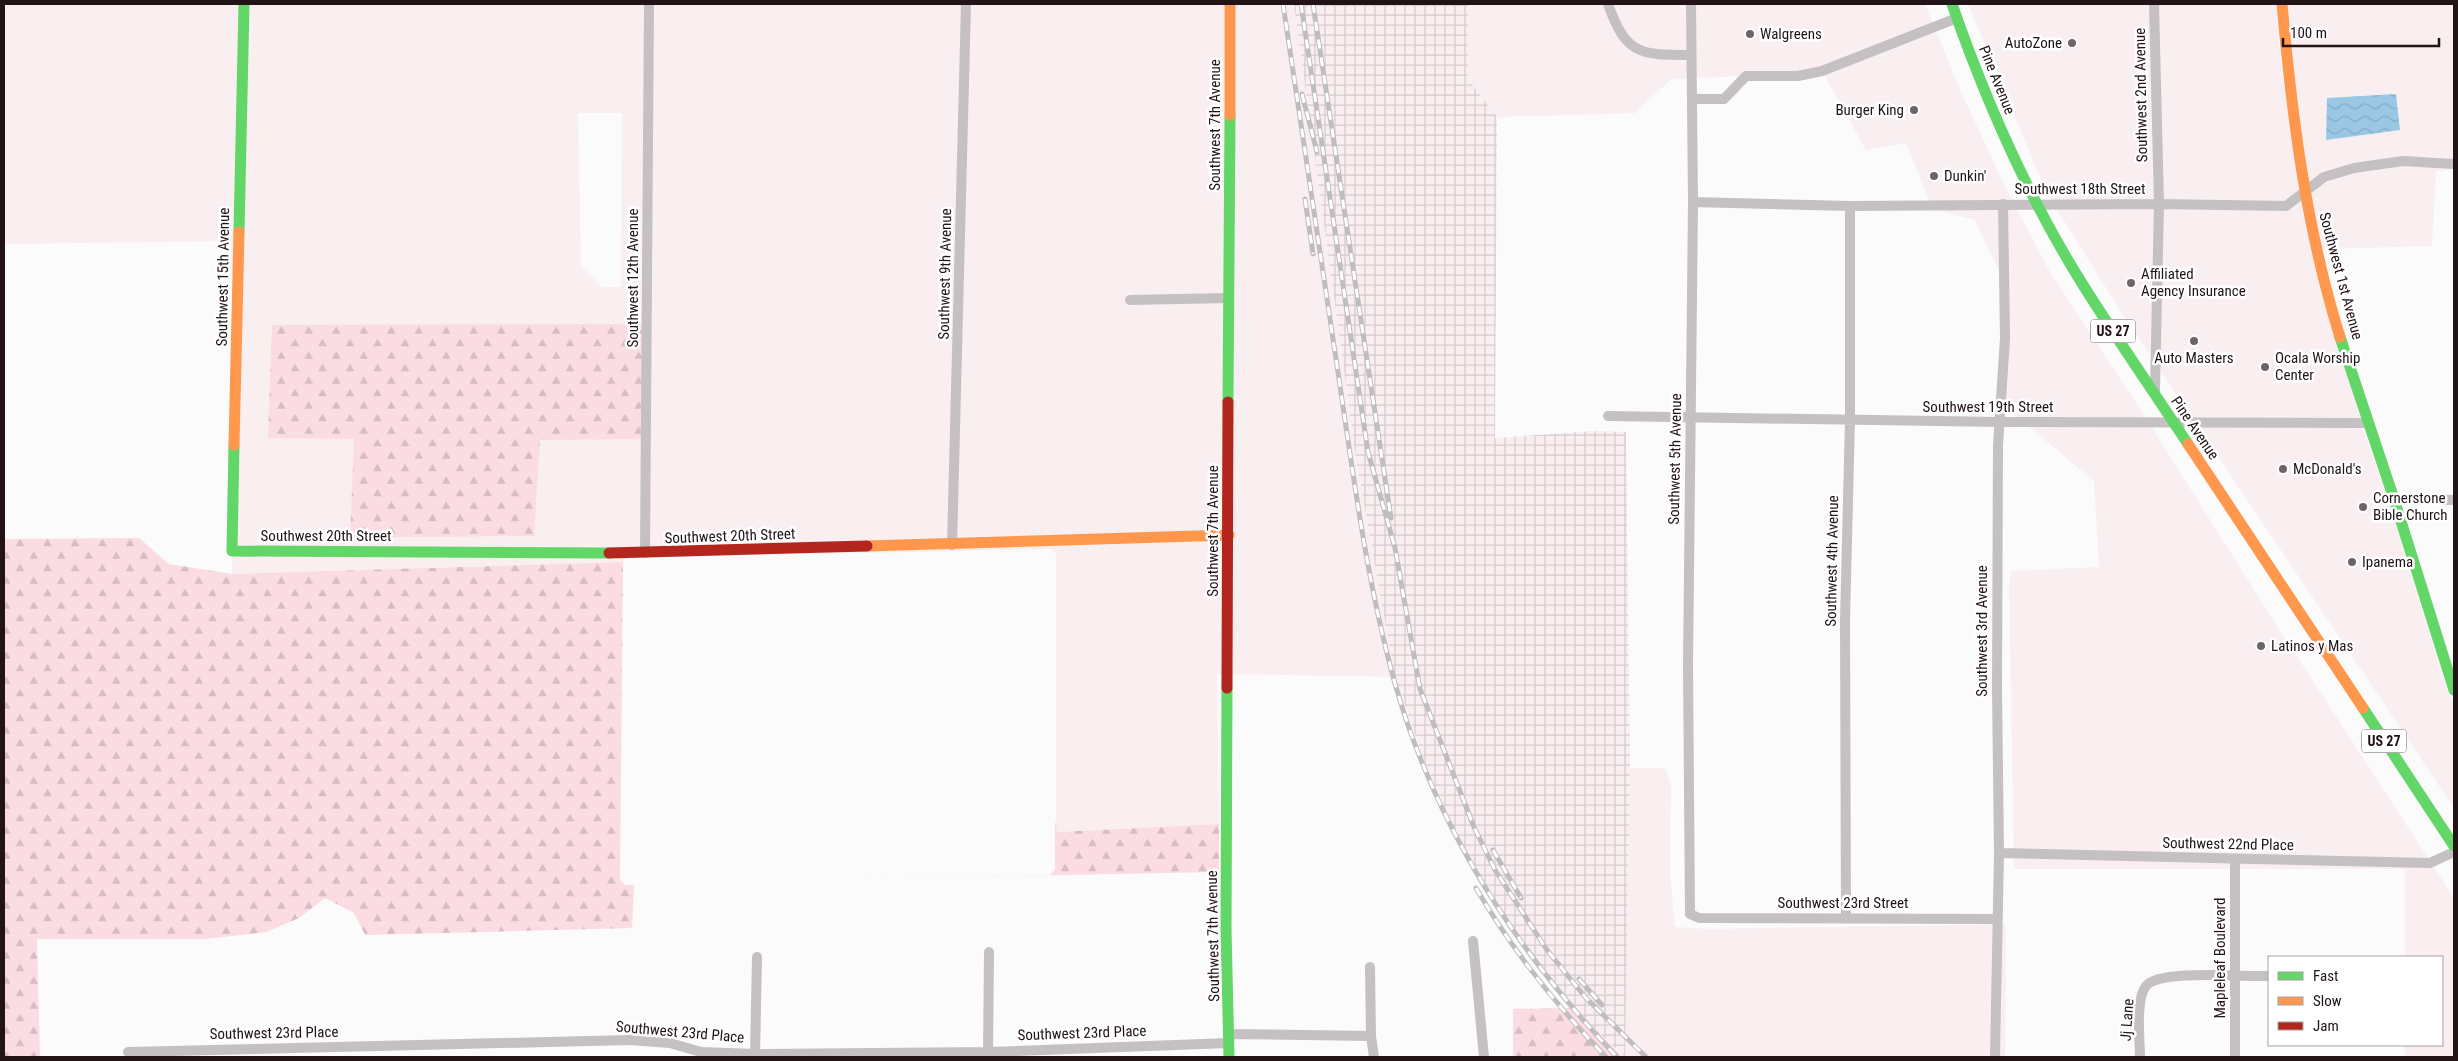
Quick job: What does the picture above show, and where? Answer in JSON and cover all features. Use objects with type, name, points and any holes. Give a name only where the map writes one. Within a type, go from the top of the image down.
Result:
[{"type":"main road","name":"Southwest 15th Avenue","points":[[232,551],[244,4]]},
{"type":"main road","name":"Southwest 7th Avenue","points":[[1229,1057],[1226,929],[1230,4]]},
{"type":"main road","name":"Pine Avenue","points":[[1952,4],[1990,106],[2037,205],[2083,285],[2454,846]]},
{"type":"main road","name":"Southwest 1st Avenue","points":[[2282,4],[2288,74],[2304,191],[2318,260],[2366,423],[2394,499],[2454,690]]},
{"type":"main road","name":"Southwest 20th Street","points":[[232,551],[645,553],[1229,535]]},
{"type":"street","name":"Southwest 12th Avenue","points":[[645,553],[650,4]]},
{"type":"street","name":"Southwest 9th Avenue","points":[[952,545],[966,4]]},
{"type":"street","points":[[1608,4],[1617,30],[1631,46],[1650,54],[1691,55]]},
{"type":"street","name":"Southwest 5th Avenue","points":[[1690,914],[1688,655],[1693,202],[1691,4]]},
{"type":"street","name":"Southwest 2nd Avenue","points":[[2154,4],[2159,204],[2155,395]]},
{"type":"street","points":[[1692,99],[1724,98],[1746,76],[1798,76],[1822,71],[1957,18]]},
{"type":"street","name":"Southwest 18th Street","points":[[1693,202],[1850,206],[2159,204],[2286,206],[2324,177],[2354,168],[2403,161],[2454,164]]},
{"type":"street","name":"Southwest 3rd Avenue","points":[[1995,1057],[1999,853],[1997,657],[2000,422],[2005,338],[2003,204]]},
{"type":"street","name":"Southwest 4th Avenue","points":[[1846,918],[1845,620],[1850,420],[1850,206]]},
{"type":"street","points":[[1130,300],[1228,298]]},
{"type":"street","name":"Southwest 19th Street","points":[[1608,416],[2000,422],[2366,423]]},
{"type":"street","points":[[2394,499],[2454,500]]},
{"type":"street","name":"Southwest 22nd Place","points":[[1999,853],[2430,863],[2454,852]]},
{"type":"street","name":"Mapleleaf Boulevard","points":[[2235,859],[2235,1057]]},
{"type":"street","name":"Southwest 23rd Street","points":[[1690,914],[1699,918],[1998,919]]},
{"type":"street","points":[[1473,941],[1484,1057]]},
{"type":"street","points":[[988,952],[988,1054]]},
{"type":"street","points":[[756,1056],[757,957]]},
{"type":"street","points":[[1370,967],[1371,1036],[1374,1057]]},
{"type":"street","name":"Jj Lane","points":[[2140,1057],[2140,1002],[2146,986],[2157,978],[2179,975],[2268,976]]},
{"type":"street","name":"Southwest 23rd Place","points":[[128,1052],[630,1040],[670,1043],[701,1052],[756,1056],[988,1054],[1229,1038],[1371,1036]]},
{"type":"shaded area","points":[[4,4],[1224,4],[1223,674],[1217,674],[1219,824],[1056,832],[1056,554],[1051,549],[627,558],[623,562],[232,574],[236,325],[230,241],[4,244]],"holes":[[[578,113],[622,113],[621,287],[602,287],[581,266]],[[355,439],[534,536],[350,538]]]},
{"type":"shaded area","points":[[1235,4],[1294,4],[1356,458],[1395,677],[1233,674]]},
{"type":"shaded area","points":[[1294,4],[1468,4],[1468,79],[1497,117],[1495,438],[1592,431],[1626,432],[1630,768],[1625,1057],[1581,1016],[1514,934],[1466,856],[1426,766],[1395,677],[1356,458]]},
{"type":"shaded area","points":[[1468,4],[1925,4],[1960,90],[2005,186],[2050,272],[2454,898],[2454,1057],[2405,1057],[2405,1046],[2443,1046],[2443,956],[2405,956],[2405,869],[2014,869],[2009,584],[2011,571],[2099,567],[2094,481],[2003,405],[2002,277],[1975,220],[1933,209],[1906,143],[1866,150],[1823,73],[1671,79],[1635,113],[1497,117],[1468,79]]},
{"type":"shaded area","points":[[1968,4],[2276,4],[2282,75],[2361,425],[2389,501],[2441,673],[2454,706],[2454,808],[2123,315],[2046,192]]},
{"type":"shaded area","points":[[2287,4],[2454,4],[2454,169],[2436,171],[2432,246],[2321,249],[2314,219],[2293,74]]},
{"type":"shaded area","points":[[1630,768],[1665,768],[1671,785],[1670,875],[1675,927],[1708,929],[2006,924],[2005,1057],[2000,1057],[2002,995],[1992,994],[1990,1057],[1625,1057]]},
{"type":"green space","points":[[645,324],[641,439],[540,440],[534,536],[350,538],[354,439],[268,438],[272,325]]},
{"type":"green space","points":[[139,538],[169,564],[232,574],[623,562],[620,880],[625,885],[634,885],[632,928],[365,935],[354,913],[325,898],[299,918],[266,932],[206,939],[37,939],[40,1057],[4,1057],[4,539]]},
{"type":"green space","points":[[1055,820],[1057,832],[1219,824],[1219,872],[858,879],[1050,875],[1055,869]]},
{"type":"green space","points":[[1574,1008],[1623,1057],[1513,1057],[1513,1009]]},
{"type":"water","points":[[2396,94],[2400,130],[2326,140],[2327,98]]},
{"type":"railway","points":[[1283,4],[1362,531],[1376,606],[1394,680],[1411,733],[1431,785],[1455,834],[1482,882],[1512,929],[1545,973],[1617,1057]]},
{"type":"railway","points":[[1301,4],[1368,452],[1395,548],[1420,689],[1474,827],[1495,870],[1547,950],[1586,998],[1646,1057]]},
{"type":"railway","points":[[1313,4],[1391,518]]},
{"type":"railway","points":[[1302,94],[1317,152]]},
{"type":"railway","points":[[1305,199],[1313,254]]},
{"type":"railway","points":[[1493,850],[1521,898]]},
{"type":"railway","points":[[1476,888],[1536,977],[1606,1057]]},
{"type":"railway","points":[[1579,979],[1602,1005]]},
{"type":"traffic: fast","points":[[239,232],[244,4]]},
{"type":"traffic: fast","points":[[1952,4],[1994,113],[2044,218],[2083,285],[2188,444]]},
{"type":"traffic: fast","points":[[1228,402],[1230,115]]},
{"type":"traffic: fast","points":[[2340,337],[2394,499],[2454,690]]},
{"type":"traffic: fast","points":[[234,445],[232,551],[609,553]]},
{"type":"traffic: fast","points":[[1227,688],[1226,929],[1229,1057]]},
{"type":"traffic: fast","points":[[2363,708],[2454,846]]},
{"type":"traffic: slow","points":[[1230,4],[1230,115]]},
{"type":"traffic: slow","points":[[2282,4],[2290,88],[2309,214],[2328,296],[2340,337]]},
{"type":"traffic: slow","points":[[234,445],[239,232]]},
{"type":"traffic: slow","points":[[2188,444],[2363,708]]},
{"type":"traffic: slow","points":[[867,546],[1229,535]]},
{"type":"traffic: jam","points":[[1227,688],[1228,402]]},
{"type":"traffic: jam","points":[[609,553],[867,546]]},
{"type":"place","name":"Walgreens","points":[[1750,34]]},
{"type":"place","name":"AutoZone","points":[[2072,43]]},
{"type":"place","name":"Burger King","points":[[1914,110]]},
{"type":"place","name":"Dunkin'","points":[[1934,176]]},
{"type":"place","name":"Affiliated Agency Insurance","points":[[2131,283]]},
{"type":"place","name":"Auto Masters","points":[[2194,341]]},
{"type":"place","name":"Ocala Worship Center","points":[[2265,367]]},
{"type":"place","name":"McDonald's","points":[[2283,469]]},
{"type":"place","name":"Cornerstone Bible Church","points":[[2363,507]]},
{"type":"place","name":"Ipanema","points":[[2352,562]]},
{"type":"place","name":"Latinos y Mas","points":[[2261,646]]}]
